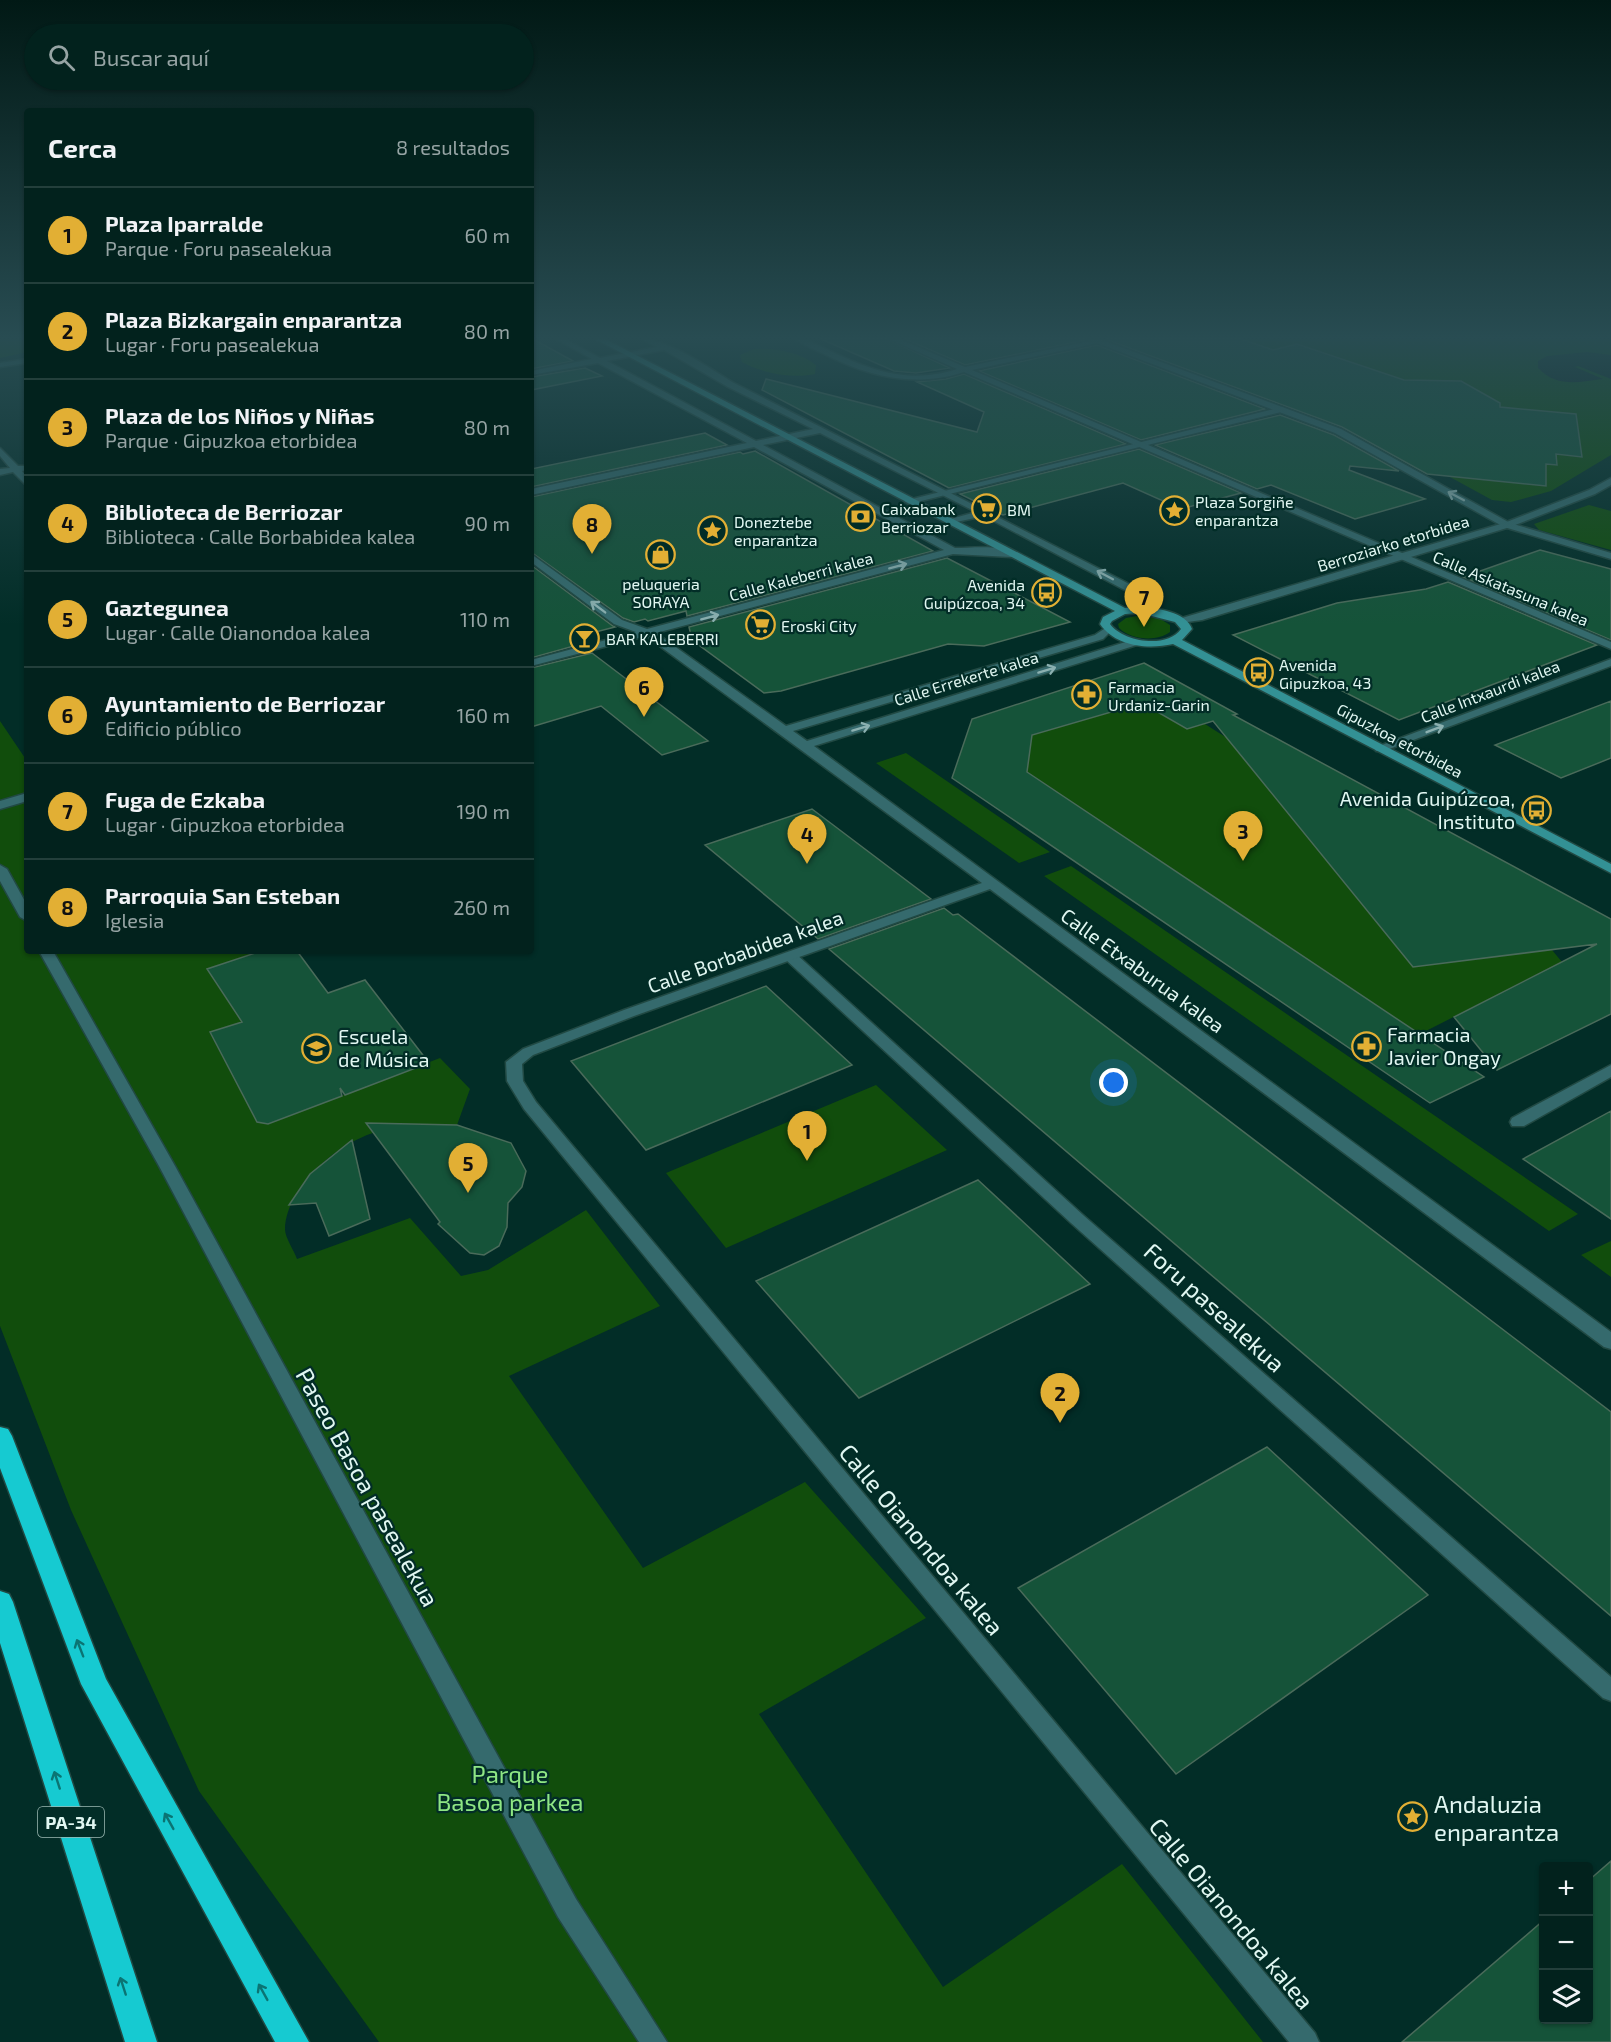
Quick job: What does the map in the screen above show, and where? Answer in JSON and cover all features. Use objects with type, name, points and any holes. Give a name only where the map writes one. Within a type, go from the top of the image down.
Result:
[{"type":"highway","points":[[0,1436],[94,1684],[270,2005],[293,2042]]},
{"type":"highway","name":"PA-34","points":[[0,1602],[141,2042]]},
{"type":"main road","points":[[782,434],[1122,611]]},
{"type":"main road","points":[[1147,610],[1160,612],[1180,620],[1185,626],[1182,636],[1162,643],[1136,642],[1124,639],[1107,630],[1105,624],[1107,619],[1122,611],[1147,610]]},
{"type":"main road","name":"Gipuzkoa etorbidea","points":[[1173,640],[1611,868]]},
{"type":"street","points":[[734,434],[953,551]]},
{"type":"street","points":[[534,491],[801,434]]},
{"type":"street","points":[[830,434],[1143,595],[1147,610]]},
{"type":"street","name":"Calle Askatasuna kalea","points":[[1117,434],[1611,646]]},
{"type":"street","points":[[909,501],[1179,434]]},
{"type":"street","points":[[1344,434],[1508,525],[1537,536],[1611,556]]},
{"type":"street","points":[[0,451],[24,479]]},
{"type":"street","points":[[0,472],[24,468]]},
{"type":"street","name":"Berroziarko etorbidea","points":[[1180,620],[1198,618],[1508,525],[1592,492],[1611,481]]},
{"type":"street","points":[[950,522],[985,513]]},
{"type":"street","name":"Calle Kaleberri kalea","points":[[534,662],[953,551],[1011,554]]},
{"type":"street","name":"Calle Etxaburua kalea","points":[[534,559],[618,622],[650,633],[805,745],[1611,1342]]},
{"type":"street","name":"Calle Errekerte kalea","points":[[783,730],[1099,637],[1107,630]]},
{"type":"street","name":"Calle Errekerte kalea","points":[[805,745],[1136,642]]},
{"type":"street","name":"Calle Intxaurdi kalea","points":[[1380,748],[1611,662]]},
{"type":"street","points":[[0,805],[24,798]]},
{"type":"street","points":[[0,869],[24,912]]},
{"type":"street","name":"Calle Borbabidea kalea","points":[[514,1062],[528,1052],[629,1013],[991,884]]},
{"type":"street","name":"Paseo Basoa pasealekua","points":[[48,954],[167,1166],[567,1908],[654,2042]]},
{"type":"street","name":"Foru pasealekua","points":[[790,956],[1077,1218],[1611,1691]]},
{"type":"street","name":"Calle Oianondoa kalea","points":[[514,1062],[515,1081],[530,1105],[1306,2042]]},
{"type":"street","points":[[1518,1122],[1611,1070]]},
{"type":"green space","points":[[1378,434],[1611,434],[1611,455],[1551,491],[1511,502],[1492,500],[1397,448],[1404,444]]},
{"type":"green space","points":[[1589,505],[1611,511],[1611,550],[1539,530],[1534,524]]},
{"type":"green space","points":[[1142,615],[1159,618],[1170,625],[1170,632],[1158,637],[1144,638],[1130,635],[1119,628],[1118,624],[1126,618]]},
{"type":"green space","points":[[1142,703],[1187,729],[1205,724],[1227,738],[1413,967],[1552,950],[1562,962],[1420,1034],[1027,772],[1032,735]]},
{"type":"green space","name":"Parque Basoa parkea","points":[[0,721],[24,757],[24,954],[252,954],[207,969],[242,1022],[210,1033],[257,1122],[268,1124],[440,1058],[470,1089],[457,1125],[396,1128],[371,1133],[354,1141],[321,1164],[296,1195],[288,1212],[285,1233],[297,1259],[410,1218],[461,1276],[488,1270],[586,1210],[660,1306],[509,1376],[643,1568],[805,1482],[926,1618],[759,1714],[943,1987],[1122,1864],[1263,2042],[379,2042],[199,1791],[71,1510],[0,1326]]},
{"type":"green space","points":[[906,753],[1050,852],[1019,863],[876,763]]},
{"type":"green space","points":[[1071,866],[1578,1214],[1549,1231],[1044,876]]},
{"type":"green space","points":[[876,1085],[947,1150],[726,1248],[666,1173]]},
{"type":"green space","points":[[1611,1241],[1611,1277],[1581,1255]]},
{"type":"building","points":[[699,434],[707,434],[727,445],[534,486],[534,468]]},
{"type":"building","points":[[847,434],[1104,434],[1126,444],[949,488]]},
{"type":"building","points":[[1128,434],[1164,434],[1141,440]]},
{"type":"building","points":[[1200,434],[1332,434],[1399,471],[1350,466],[1349,470],[1425,499],[1355,519],[1271,485],[1257,489],[1155,445]]},
{"type":"building","points":[[1355,434],[1579,434],[1582,457],[1556,454],[1557,465],[1546,464],[1546,486],[1427,474]]},
{"type":"building","points":[[1139,449],[1241,493],[1181,509],[1123,483],[1003,515],[960,494]]},
{"type":"building","points":[[755,451],[933,551],[687,616],[686,611],[648,621],[645,619],[634,622],[623,618],[534,554],[534,496],[740,452],[743,454]]},
{"type":"building","points":[[1540,550],[1611,569],[1611,640],[1463,577]]},
{"type":"building","points":[[947,558],[1070,622],[984,646],[948,644],[781,691],[764,693],[692,640],[689,627]]},
{"type":"building","points":[[534,567],[615,627],[572,638],[581,644],[534,657]]},
{"type":"building","points":[[1448,582],[1597,645],[1399,720],[1233,635],[1337,603],[1426,589]]},
{"type":"building","points":[[592,653],[708,741],[662,755],[601,706],[534,726],[534,667]]},
{"type":"building","points":[[1144,663],[1237,714],[1233,715],[1611,919],[1611,1014],[1497,1070],[1454,1017],[1597,944],[1413,967],[1213,721],[1187,729],[1142,703],[1032,735],[1027,772],[1484,1077],[1430,1103],[952,778],[972,719]]},
{"type":"building","points":[[1611,701],[1611,758],[1561,778],[1495,745]]},
{"type":"building","points":[[812,809],[931,899],[818,939],[705,845]]},
{"type":"building","points":[[944,908],[953,915],[958,914],[1611,1412],[1611,1616],[829,949]]},
{"type":"building","name":"Escuela de Música","points":[[252,954],[299,954],[328,993],[365,980],[429,1063],[345,1095],[340,1088],[342,1096],[268,1124],[257,1122],[210,1032],[242,1022],[207,969]]},
{"type":"building","points":[[766,986],[852,1065],[646,1150],[571,1061]]},
{"type":"building","points":[[1611,1111],[1611,1219],[1523,1159]]},
{"type":"building","points":[[366,1123],[457,1125],[511,1143],[526,1171],[522,1187],[508,1203],[507,1227],[499,1246],[484,1255],[470,1253],[438,1224],[440,1222]]},
{"type":"building","points":[[352,1140],[370,1219],[329,1236],[316,1203],[289,1205],[310,1174]]},
{"type":"building","points":[[978,1180],[1090,1284],[859,1398],[756,1281]]},
{"type":"building","points":[[1267,1447],[1428,1595],[1176,1774],[1018,1588]]},
{"type":"building","points":[[1611,1861],[1611,2042],[1402,2042],[1539,1924],[1539,2024],[1593,2024],[1593,1877]]},
{"type":"place","name":"BM","points":[[986,509]]},
{"type":"place","name":"Plaza Sorgiñe enparantza","points":[[1174,510]]},
{"type":"place","name":"Caixabank Berriozar","points":[[860,517]]},
{"type":"place","name":"Doneztebe enparantza","points":[[713,530]]},
{"type":"place","name":"Parroquia San Esteban","points":[[592,554]]},
{"type":"place","name":"peluqueria SORAYA","points":[[661,555]]},
{"type":"place","name":"Avenida Guipúzcoa, 34","points":[[1046,593]]},
{"type":"place","name":"Eroski City","points":[[760,625]]},
{"type":"place","name":"Fuga de Ezkaba","points":[[1144,627]]},
{"type":"place","name":"BAR KALEBERRI","points":[[585,638]]},
{"type":"place","name":"Avenida Gipuzkoa, 43","points":[[1258,673]]},
{"type":"place","name":"Farmacia Urdaniz-Garin","points":[[1087,695]]},
{"type":"place","name":"Ayuntamiento de Berriozar","points":[[644,717]]},
{"type":"place","name":"Avenida Guipúzcoa, Instituto","points":[[1536,810]]},
{"type":"place","name":"Plaza de los Niños y Niñas","points":[[1243,861]]},
{"type":"place","name":"Biblioteca de Berriozar","points":[[807,864]]},
{"type":"place","name":"Farmacia Javier Ongay","points":[[1366,1046]]},
{"type":"place","name":"Escuela de Música","points":[[317,1048]]},
{"type":"place","name":"Plaza Iparralde","points":[[807,1161]]},
{"type":"place","name":"Gaztegunea","points":[[468,1193]]},
{"type":"place","name":"Plaza Bizkargain enparantza","points":[[1060,1423]]},
{"type":"place","name":"Andaluzia enparantza","points":[[1413,1817]]}]
